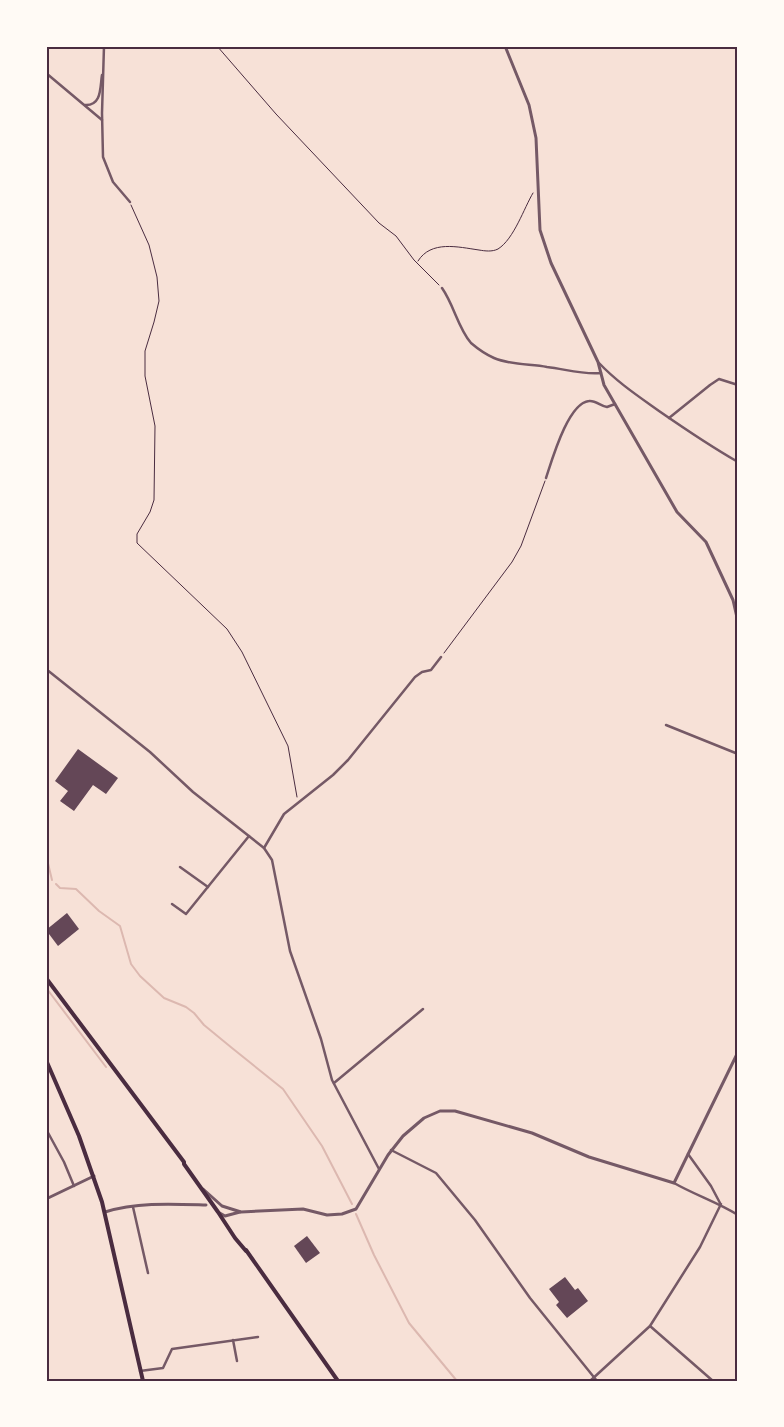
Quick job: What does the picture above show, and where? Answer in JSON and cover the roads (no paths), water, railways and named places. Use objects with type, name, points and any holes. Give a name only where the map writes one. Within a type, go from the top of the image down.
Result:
[{"type":"main road","points":[[46,978],[184,1162],[235,1238],[338,1381]]},
{"type":"main road","points":[[46,1060],[79,1136],[105,1212],[143,1381]]},
{"type":"street","points":[[104,46],[103,157],[113,182],[130,202]]},
{"type":"street","points":[[505,46],[529,105],[536,138],[540,230],[551,263],[598,362],[604,385],[677,512],[706,542],[733,600],[738,622]]},
{"type":"street","points":[[83,104],[89,105],[99,97],[104,66]]},
{"type":"street","points":[[46,73],[102,120]]},
{"type":"street","points":[[442,288],[452,304],[463,331],[469,340],[488,355],[512,362],[587,374],[601,372]]},
{"type":"street","points":[[598,362],[615,380],[705,444],[738,462]]},
{"type":"street","points":[[669,418],[710,384],[719,379],[738,385]]},
{"type":"street","points":[[546,478],[559,438],[577,408],[586,401],[593,401],[607,408],[617,405]]},
{"type":"street","points":[[264,848],[284,814],[333,775],[415,677],[422,672],[431,670],[440,657]]},
{"type":"street","points":[[46,669],[150,752],[193,792],[264,848],[272,860],[290,951],[334,1082],[379,1169]]},
{"type":"street","points":[[666,725],[738,754]]},
{"type":"street","points":[[172,904],[186,914],[249,836]]},
{"type":"street","points":[[180,867],[208,888]]},
{"type":"street","points":[[334,1082],[423,1009]]},
{"type":"street","points":[[674,1183],[738,1052]]},
{"type":"street","points":[[218,1212],[225,1216],[241,1212],[303,1209],[327,1215],[342,1214],[356,1209],[391,1150],[403,1136],[424,1118],[440,1111],[454,1111],[532,1133],[589,1157],[674,1183],[696,1195],[721,1204],[738,1215]]},
{"type":"street","points":[[46,1129],[64,1162],[74,1186]]},
{"type":"street","points":[[391,1150],[436,1174],[475,1220],[530,1298],[597,1381]]},
{"type":"street","points":[[688,1154],[711,1186],[721,1204]]},
{"type":"street","points":[[46,1200],[94,1176]]},
{"type":"street","points":[[196,1181],[222,1206],[241,1212]]},
{"type":"street","points":[[105,1212],[133,1207],[172,1204],[206,1206]]},
{"type":"street","points":[[590,1381],[650,1326],[700,1247],[721,1204]]},
{"type":"street","points":[[133,1207],[148,1273]]},
{"type":"street","points":[[650,1326],[713,1381]]},
{"type":"street","points":[[140,1371],[162,1368],[172,1349],[258,1337]]},
{"type":"street","points":[[233,1340],[237,1361]]},
{"type":"waterway","points":[[46,855],[52,880]]},
{"type":"waterway","points":[[56,884],[60,888],[76,889],[99,911],[120,926],[131,964],[140,976],[164,998],[186,1007],[194,1013],[204,1025],[283,1089],[322,1146],[352,1204]]},
{"type":"waterway","points":[[47,989],[106,1067]]},
{"type":"waterway","points":[[356,1214],[374,1255],[409,1323],[457,1381]]}]
